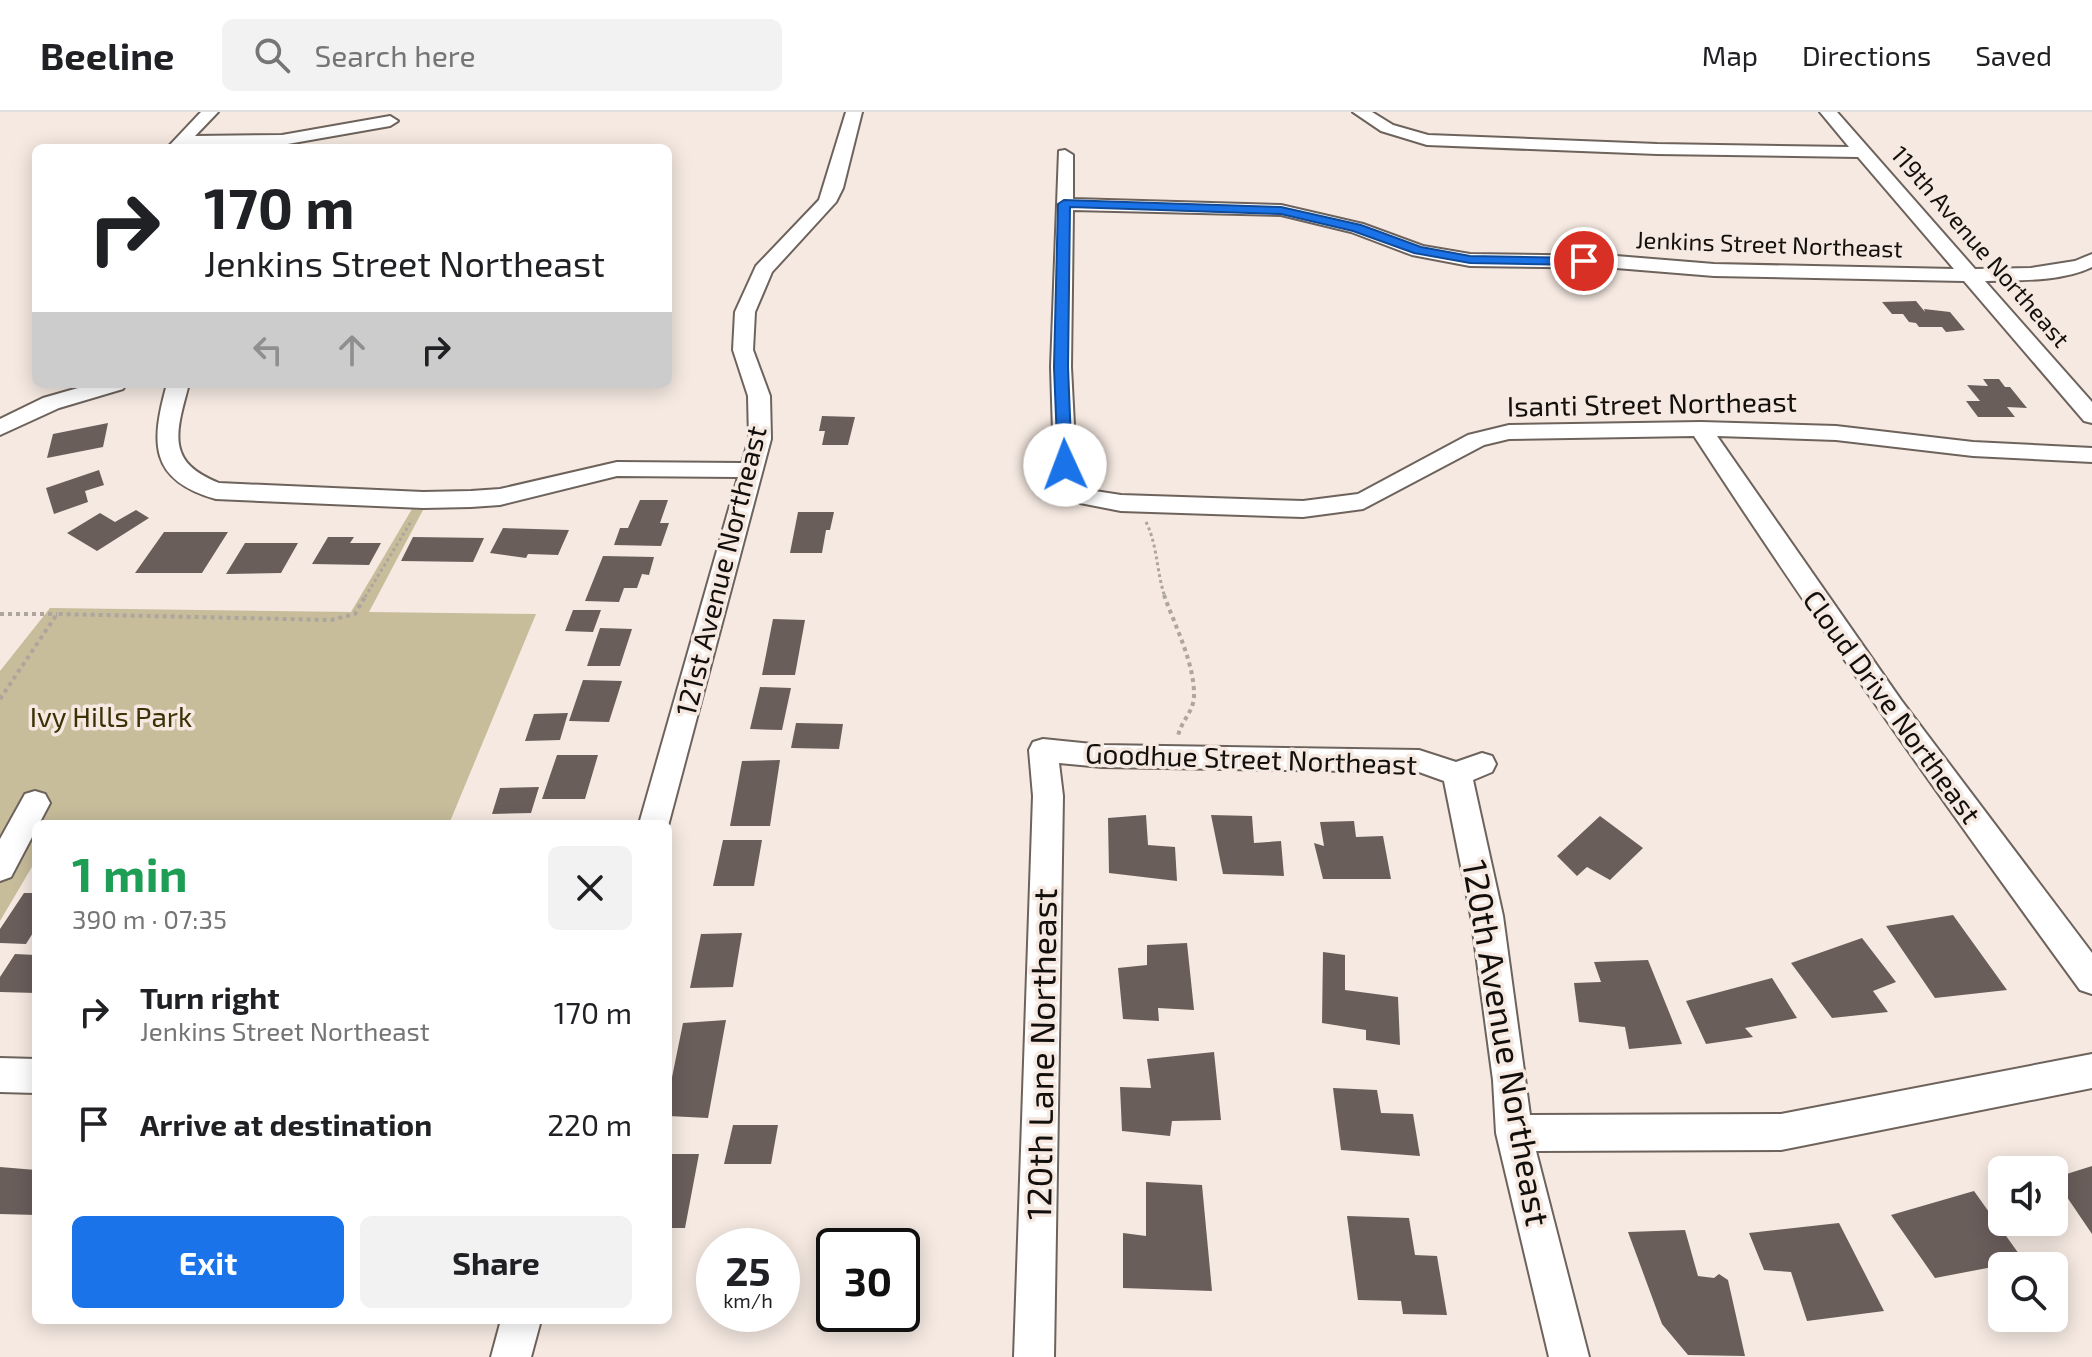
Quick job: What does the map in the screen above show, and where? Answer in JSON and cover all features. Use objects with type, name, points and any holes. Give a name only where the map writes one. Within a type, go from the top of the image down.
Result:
[{"type":"street","points":[[178,144],[210,112]]},
{"type":"street","name":"121st Avenue Northeast","points":[[655,820],[753,470],[761,418],[759,396],[743,350],[745,312],[763,270],[827,202],[854,112]]},
{"type":"street","points":[[1361,112],[1387,128],[1427,140],[1657,149],[1863,152]]},
{"type":"street","name":"119th Avenue Northeast","points":[[1828,112],[2092,416]]},
{"type":"street","points":[[178,144],[282,140],[390,121]]},
{"type":"street","points":[[1064,204],[1065,155]]},
{"type":"street","name":"Jenkins Street Northeast","points":[[1064,204],[1281,210],[1357,228],[1419,251],[1470,260],[1616,262],[1714,270],[1970,275],[2031,274],[2080,266],[2092,260]]},
{"type":"street","name":"Isanti Street Northeast","points":[[1064,204],[1061,367],[1065,465],[1086,495],[1121,503],[1303,509],[1363,501],[1476,440],[1509,432],[1701,429],[1836,433],[1973,449],[2092,455]]},
{"type":"street","points":[[0,428],[51,403],[102,388]]},
{"type":"street","points":[[177,388],[165,429],[166,450],[179,471],[193,483],[237,493],[423,500],[500,497],[617,469],[753,470]]},
{"type":"street","name":"Cloud Drive Northeast","points":[[1701,429],[1791,568],[1916,745],[2092,979]]},
{"type":"street","name":"Goodhue Street Northeast","points":[[1043,750],[1102,756],[1419,761],[1470,769]]},
{"type":"street","name":"120th Lane Northeast","points":[[1034,1357],[1048,796],[1043,750]]},
{"type":"street","name":"120th Avenue Northeast","points":[[1470,769],[1514,1133],[1569,1357]]},
{"type":"street","points":[[0,868],[35,803]]},
{"type":"street","points":[[1514,1133],[1781,1132],[2092,1071]]},
{"type":"street","points":[[0,1075],[32,1076]]},
{"type":"street","points":[[511,1357],[520,1324]]},
{"type":"path","points":[[0,614],[342,620],[355,614],[423,500]]},
{"type":"path","points":[[1142,504],[1146,523],[1156,542],[1157,574],[1191,673],[1194,696],[1191,713],[1179,730],[1175,757]]},
{"type":"path","points":[[0,699],[57,614]]},
{"type":"green space","name":"Ivy Hills Park","points":[[412,509],[423,510],[369,612],[536,614],[451,820],[32,820],[32,867],[0,921],[0,671],[50,608],[351,612]]},
{"type":"building","points":[[1916,301],[1925,312],[1924,309],[1950,312],[1965,330],[1946,332],[1942,327],[1919,327],[1909,322],[1903,314],[1892,314],[1882,302]]},
{"type":"building","points":[[1983,379],[1999,379],[2027,408],[2007,407],[2015,417],[1978,417],[1966,401],[1980,401],[1967,385],[1988,386]]},
{"type":"building","points":[[822,416],[855,417],[848,445],[822,445],[825,431],[819,431]]},
{"type":"building","points":[[108,423],[103,447],[47,458],[53,434]]},
{"type":"building","points":[[99,470],[104,485],[85,491],[88,502],[54,514],[46,488]]},
{"type":"building","points":[[640,500],[668,500],[660,523],[669,523],[661,546],[614,545],[620,528],[628,528]]},
{"type":"building","points":[[136,510],[149,518],[97,551],[67,533],[100,513],[115,522]]},
{"type":"building","points":[[798,512],[834,512],[830,530],[826,530],[822,553],[790,553]]},
{"type":"building","points":[[503,528],[569,530],[558,555],[528,554],[526,558],[490,553]]},
{"type":"building","points":[[164,532],[228,532],[202,573],[135,573]]},
{"type":"building","points":[[328,537],[354,537],[350,543],[381,543],[369,565],[312,564]]},
{"type":"building","points":[[413,537],[484,538],[473,562],[401,561]]},
{"type":"building","points":[[245,543],[298,543],[281,573],[226,574]]},
{"type":"building","points":[[603,556],[654,557],[649,575],[642,574],[637,588],[624,588],[619,602],[585,601]]},
{"type":"building","points":[[573,610],[601,610],[593,632],[565,631]]},
{"type":"building","points":[[773,619],[805,620],[795,675],[762,675]]},
{"type":"building","points":[[600,628],[632,629],[620,666],[587,666]]},
{"type":"building","points":[[583,680],[622,681],[609,722],[569,721]]},
{"type":"building","points":[[760,687],[791,688],[782,730],[750,729]]},
{"type":"building","points":[[568,713],[560,740],[525,741],[534,714]]},
{"type":"building","points":[[796,723],[843,724],[839,749],[791,748]]},
{"type":"building","points":[[557,755],[598,755],[585,799],[542,799]]},
{"type":"building","points":[[780,760],[770,826],[730,826],[742,761]]},
{"type":"building","points":[[539,787],[531,813],[492,814],[500,788]]},
{"type":"building","points":[[1146,815],[1148,845],[1175,847],[1177,881],[1109,873],[1108,818]]},
{"type":"building","points":[[1211,815],[1252,816],[1254,843],[1281,841],[1284,876],[1223,874]]},
{"type":"building","points":[[1600,816],[1643,848],[1610,880],[1587,867],[1577,876],[1557,856]]},
{"type":"building","points":[[1354,821],[1356,837],[1383,836],[1391,879],[1323,879],[1314,843],[1324,846],[1320,822]]},
{"type":"building","points":[[723,840],[762,840],[754,886],[713,886]]},
{"type":"building","points":[[24,893],[32,893],[32,934],[26,944],[0,943],[0,929]]},
{"type":"building","points":[[1953,915],[2007,990],[1935,998],[1886,926]]},
{"type":"building","points":[[742,933],[733,987],[690,988],[701,934]]},
{"type":"building","points":[[1862,938],[1896,982],[1873,991],[1888,1012],[1832,1018],[1791,963]]},
{"type":"building","points":[[1187,943],[1194,1010],[1158,1008],[1159,1021],[1123,1019],[1118,968],[1147,965],[1147,945]]},
{"type":"building","points":[[1323,952],[1345,955],[1345,990],[1398,997],[1400,1045],[1366,1040],[1366,1030],[1322,1023]]},
{"type":"building","points":[[15,954],[32,955],[32,993],[0,992],[0,977]]},
{"type":"building","points":[[1648,960],[1682,1044],[1629,1049],[1625,1027],[1579,1022],[1574,983],[1601,982],[1594,962]]},
{"type":"building","points":[[1772,978],[1797,1018],[1745,1028],[1753,1037],[1706,1044],[1686,1001]]},
{"type":"building","points":[[726,1020],[708,1118],[672,1116],[672,1077],[683,1023]]},
{"type":"building","points":[[1214,1052],[1221,1120],[1172,1121],[1170,1136],[1122,1131],[1120,1087],[1151,1088],[1147,1059]]},
{"type":"building","points":[[1333,1088],[1377,1090],[1381,1113],[1413,1114],[1420,1156],[1341,1150]]},
{"type":"building","points":[[733,1125],[778,1125],[771,1164],[724,1164]]},
{"type":"building","points":[[672,1154],[699,1154],[685,1228],[672,1228]]},
{"type":"building","points":[[2092,1166],[2092,1234],[2068,1199],[2068,1174]]},
{"type":"building","points":[[0,1167],[32,1170],[32,1215],[0,1214]]},
{"type":"building","points":[[1146,1182],[1202,1185],[1212,1291],[1123,1288],[1123,1233],[1146,1236]]},
{"type":"building","points":[[1974,1191],[1988,1211],[1988,1236],[2006,1236],[2018,1252],[1988,1252],[1988,1268],[1935,1278],[1891,1215]]},
{"type":"building","points":[[1347,1216],[1409,1218],[1415,1255],[1437,1256],[1447,1315],[1403,1314],[1401,1301],[1358,1300]]},
{"type":"building","points":[[1839,1223],[1884,1311],[1807,1321],[1791,1272],[1764,1270],[1749,1233]]},
{"type":"building","points":[[1685,1230],[1698,1276],[1714,1278],[1719,1274],[1728,1280],[1745,1356],[1688,1355],[1662,1324],[1628,1232]]},
{"type":"route","points":[[1065,465],[1061,367],[1064,204],[1281,210],[1357,228],[1419,251],[1470,260],[1584,261]]}]
